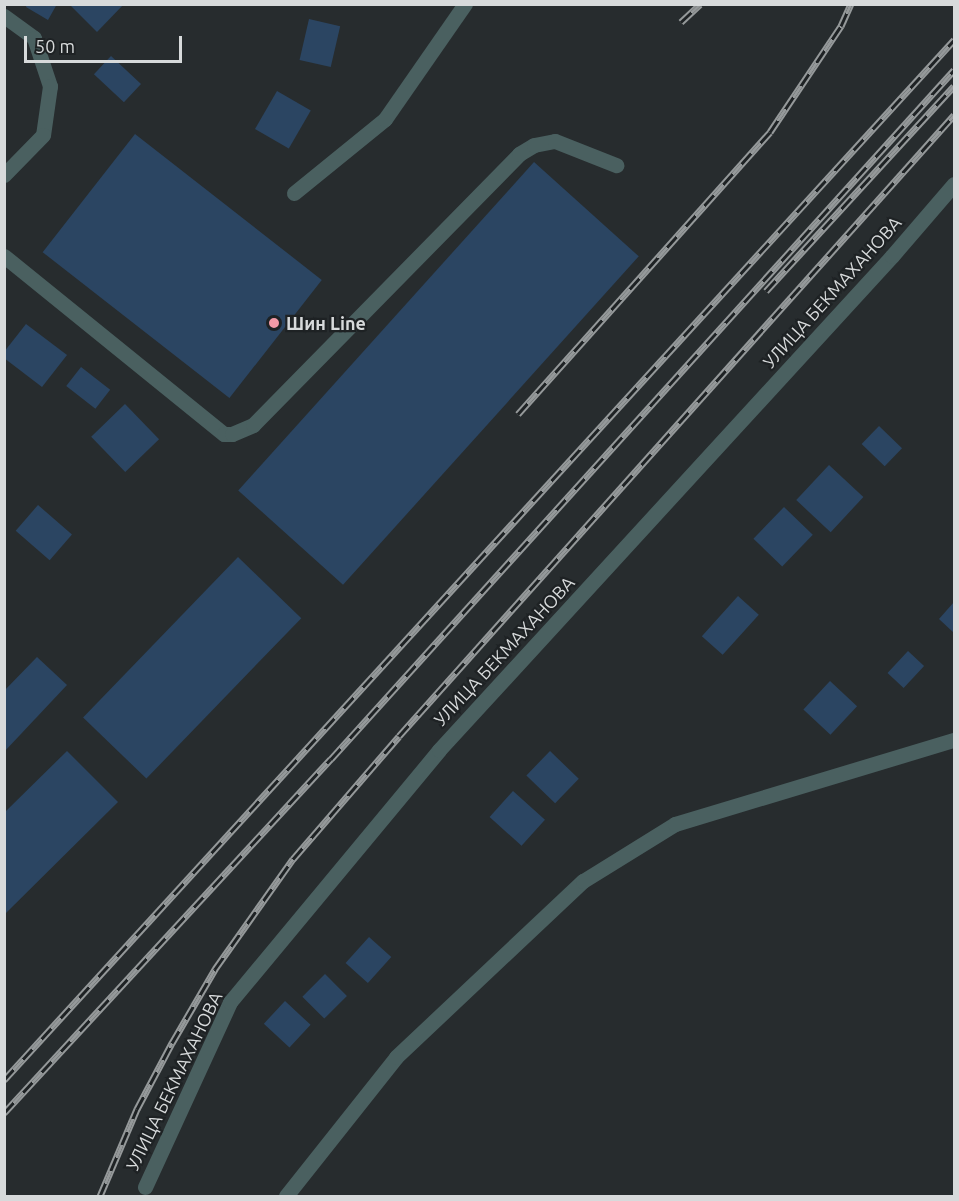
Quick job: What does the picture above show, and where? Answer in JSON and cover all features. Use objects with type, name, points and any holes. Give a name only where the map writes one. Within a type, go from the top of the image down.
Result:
[{"type":"street","points":[[294,193],[385,119],[465,4]]},
{"type":"street","points":[[4,15],[34,38],[50,86],[43,135],[4,175]]},
{"type":"street","points":[[4,256],[224,434],[232,434],[253,425],[519,154],[534,145],[555,141],[616,165]]},
{"type":"street","name":"УЛИЦА БЕКМАХАНОВА","points":[[145,1187],[230,1002],[439,750],[953,191]]},
{"type":"street","points":[[286,1197],[396,1057],[583,881],[675,824],[954,740]]},
{"type":"building","points":[[27,4],[57,4],[48,20],[26,7]]},
{"type":"building","points":[[69,4],[124,4],[97,32]]},
{"type":"building","points":[[309,19],[340,26],[331,67],[300,60]]},
{"type":"building","points":[[111,56],[141,84],[124,102],[94,74]]},
{"type":"building","points":[[277,91],[311,110],[289,149],[255,129]]},
{"type":"building","points":[[135,134],[322,280],[229,398],[43,252]]},
{"type":"building","points":[[534,162],[639,256],[343,585],[238,490]]},
{"type":"building","points":[[26,324],[67,355],[42,387],[4,358],[4,352]]},
{"type":"building","points":[[81,367],[110,390],[95,409],[66,386]]},
{"type":"building","points":[[125,404],[159,439],[125,472],[91,437]]},
{"type":"building","points":[[879,426],[902,448],[885,466],[862,444]]},
{"type":"building","points":[[829,465],[863,497],[831,532],[796,500]]},
{"type":"building","points":[[38,505],[72,535],[50,560],[16,531]]},
{"type":"building","points":[[784,507],[813,535],[782,566],[753,539]]},
{"type":"building","points":[[238,557],[301,618],[146,779],[83,717]]},
{"type":"building","points":[[738,596],[759,615],[723,655],[702,636]]},
{"type":"building","points":[[954,602],[954,633],[939,619]]},
{"type":"building","points":[[908,651],[924,666],[904,688],[888,673]]},
{"type":"building","points":[[37,657],[67,685],[4,752],[4,691]]},
{"type":"building","points":[[830,681],[857,706],[830,735],[803,710]]},
{"type":"building","points":[[67,751],[118,802],[4,915],[4,813]]},
{"type":"building","points":[[550,751],[579,779],[555,803],[526,775]]},
{"type":"building","points":[[513,791],[545,820],[522,846],[490,817]]},
{"type":"building","points":[[369,937],[391,957],[368,983],[346,963]]},
{"type":"building","points":[[325,974],[347,996],[324,1019],[302,997]]},
{"type":"building","points":[[285,1001],[311,1025],[289,1048],[264,1024]]},
{"type":"railway","points":[[681,22],[700,4]]},
{"type":"railway","points":[[518,414],[770,132],[841,26],[851,4]]},
{"type":"railway","points":[[4,1080],[954,40]]},
{"type":"railway","points":[[4,1113],[331,759],[954,70]]},
{"type":"railway","points":[[766,291],[954,86]]},
{"type":"railway","points":[[100,1196],[137,1109],[172,1043],[215,969],[293,859],[399,736],[954,115]]},
{"type":"place","name":"Шин Line","points":[[274,323]]}]
